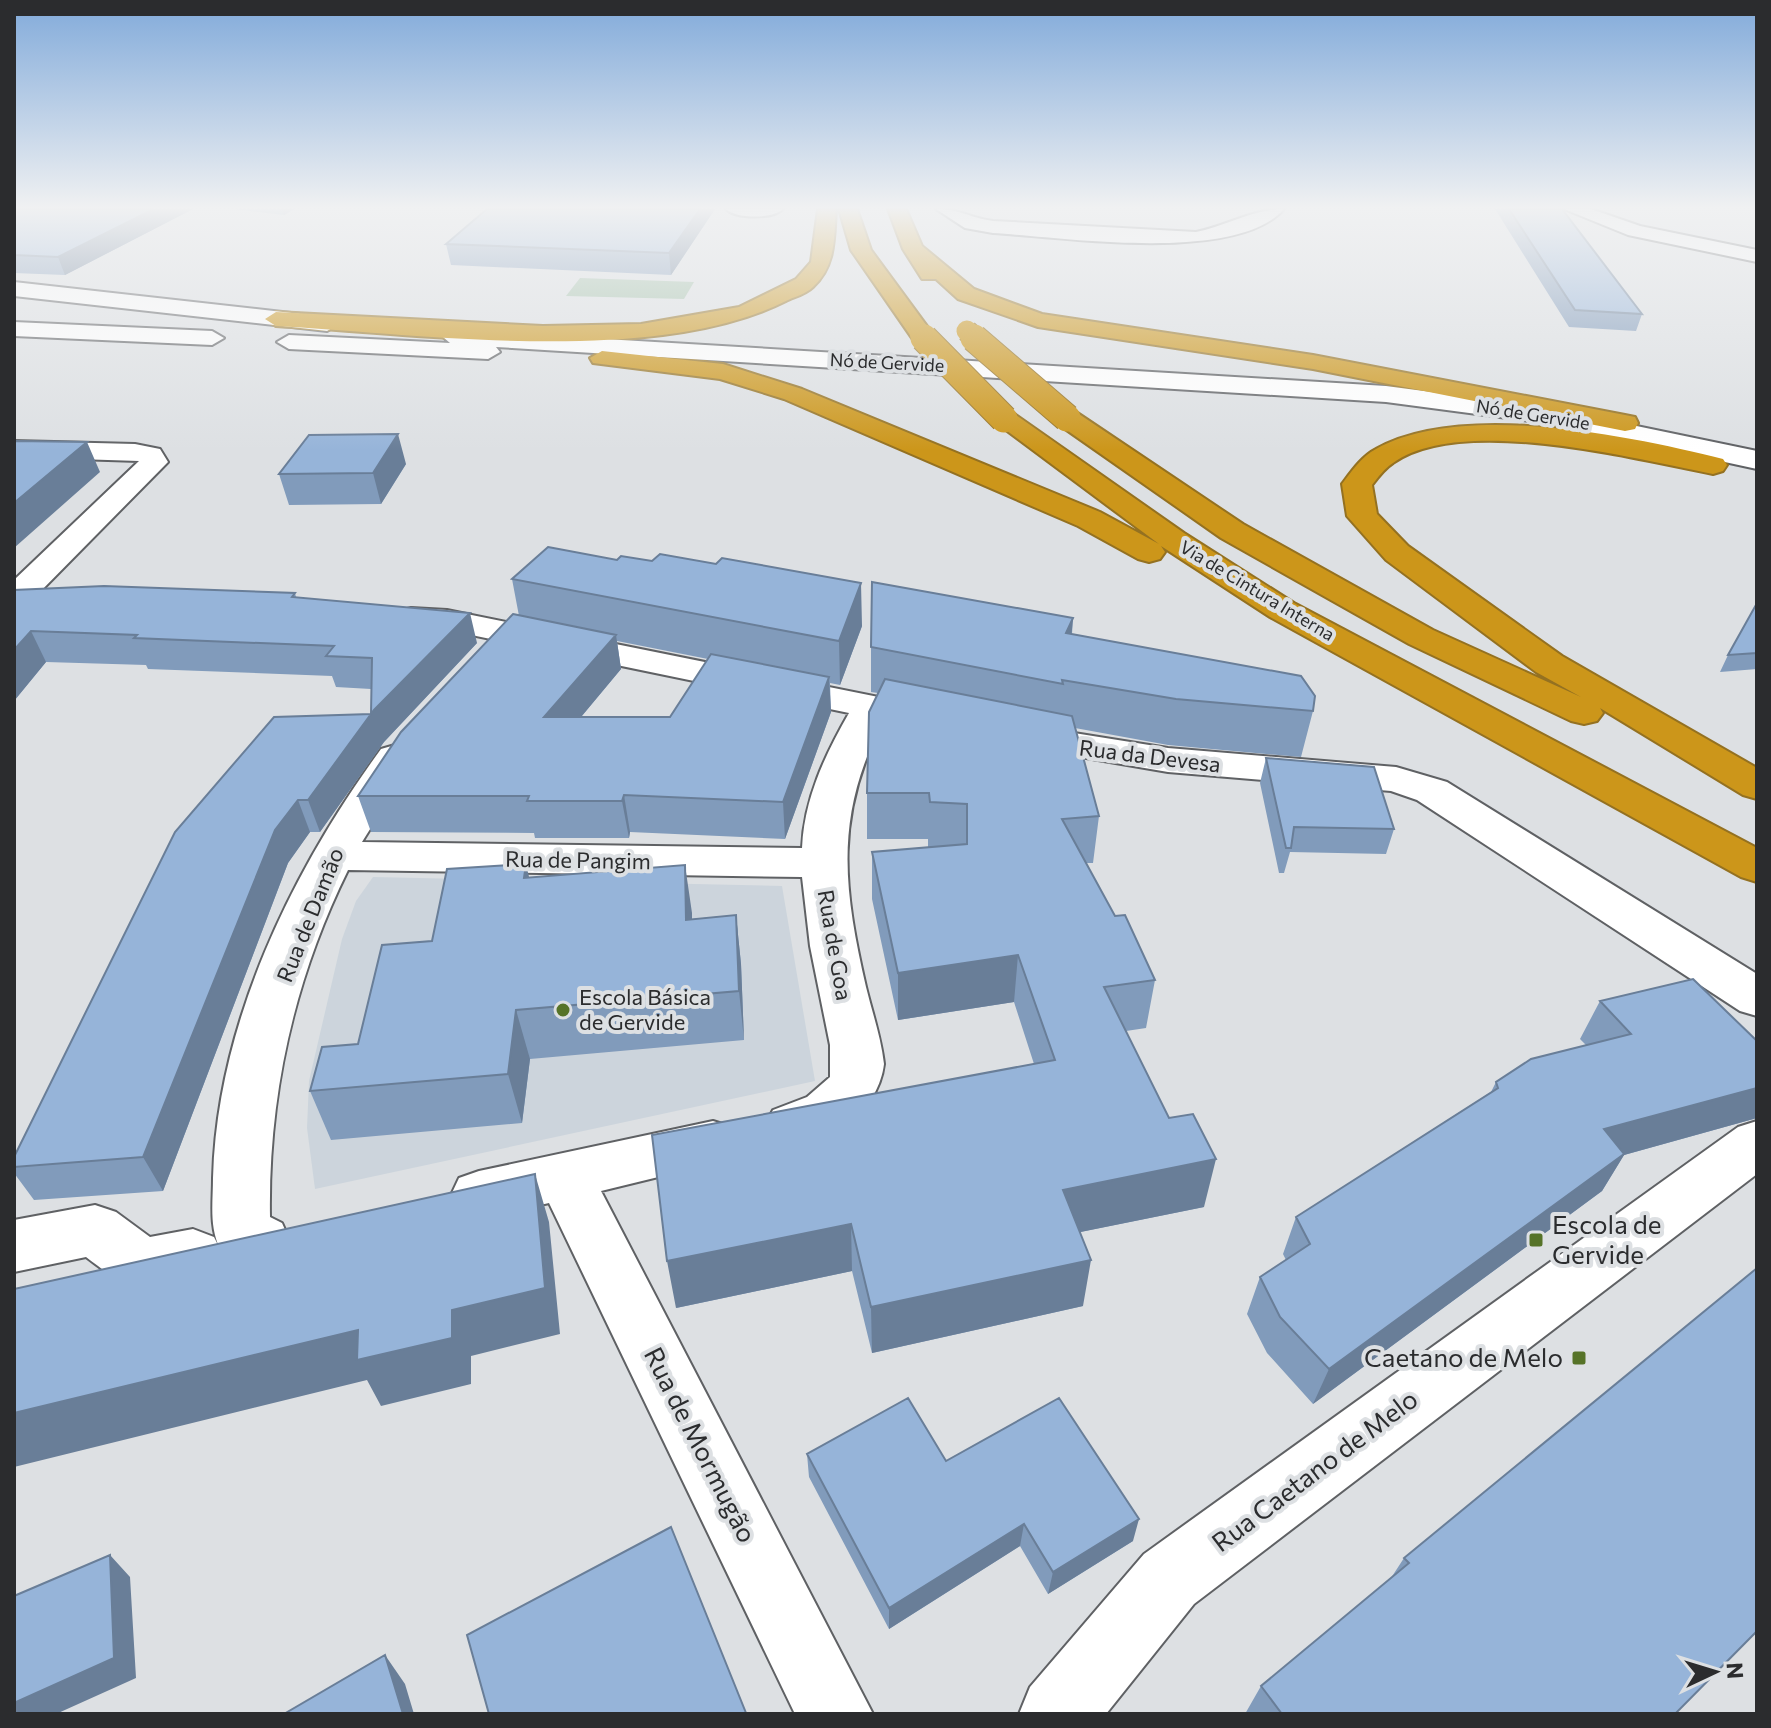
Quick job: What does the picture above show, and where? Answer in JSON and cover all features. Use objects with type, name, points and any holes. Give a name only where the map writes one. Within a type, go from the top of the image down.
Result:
[{"type":"highway","points":[[276,319],[543,333],[641,331],[745,313],[793,290]]},
{"type":"highway","name":"Via de Cintura Interna","points":[[889,290],[920,333],[1004,419],[1173,540],[1282,610],[1757,867]]},
{"type":"highway","name":"Via de Cintura Interna","points":[[940,290],[967,331],[1067,418],[1232,531],[1421,637],[1757,793]]},
{"type":"highway","points":[[961,290],[1038,320],[1313,362],[1605,418],[1713,457]]},
{"type":"highway","points":[[602,358],[723,372],[793,394],[1089,519],[1186,572],[1282,610]]},
{"type":"highway","points":[[1713,457],[1533,436],[1490,434],[1436,438],[1384,455],[1357,484],[1362,516],[1397,553],[1549,664],[1670,732],[1757,786]]},
{"type":"street","name":"Nó de Gervide","points":[[20,290],[441,336],[1386,394],[1545,415],[1713,457],[1757,477]]},
{"type":"street","points":[[14,329],[229,339]]},
{"type":"street","name":"Nó de Gervide","points":[[260,340],[1387,407],[1543,427],[1713,457],[1757,460]]},
{"type":"street","points":[[14,449],[150,455],[154,462],[16,594]]},
{"type":"street","points":[[16,594],[63,594]]},
{"type":"street","name":"Rua da Devesa","points":[[384,615],[447,620],[1068,746],[1168,760],[1396,779],[1432,791],[1757,998]]},
{"type":"street","points":[[479,667],[511,633]]},
{"type":"street","name":"Rua de Goa","points":[[564,1176],[820,1118],[847,1095],[858,1066],[823,894],[823,839],[833,786],[849,743],[872,706]]},
{"type":"street","name":"Rua de Damão","points":[[14,1246],[95,1230],[142,1265],[282,1238],[241,1231],[245,1117],[271,1016],[301,925],[343,835],[393,759],[425,725]]},
{"type":"street","name":"Rua de Pangim","points":[[334,856],[823,863]]},
{"type":"street","name":"Rua Caetano de Melo","points":[[1057,1714],[1169,1579],[1757,1143]]},
{"type":"street","points":[[426,1207],[564,1176]]},
{"type":"street","name":"Rua de Mormugão","points":[[564,1176],[835,1714]]},
{"type":"shaded area","name":"Escola Básica de Gervide","points":[[373,877],[782,886],[815,1081],[315,1189],[307,1128],[309,1081],[342,939],[356,901]]},
{"type":"green space","points":[[571,290],[690,290],[684,299],[566,296]]},
{"type":"building","points":[[1562,290],[1623,290],[1642,314],[1575,310]]},
{"type":"building","points":[[398,434],[373,473],[279,474],[309,435]]},
{"type":"building","points":[[14,441],[87,442],[14,503]]},
{"type":"building","points":[[548,547],[617,560],[621,556],[652,561],[660,554],[716,564],[722,558],[861,583],[839,641],[512,579]]},
{"type":"building","points":[[872,582],[1073,618],[1066,633],[1301,676],[1315,696],[1313,711],[1176,699],[1062,680],[1063,684],[871,647]]},
{"type":"building","points":[[104,586],[295,593],[292,597],[470,613],[374,710],[308,800],[298,800],[275,830],[143,1157],[14,1167],[14,1157],[175,832],[274,717],[371,714],[372,658],[326,656],[334,646],[31,631],[14,650],[14,590]]},
{"type":"building","points":[[1757,603],[1757,653],[1728,655]]},
{"type":"building","points":[[513,614],[616,635],[544,717],[670,717],[711,654],[829,677],[783,802],[624,795],[622,801],[527,801],[529,796],[358,796],[401,732]]},
{"type":"building","points":[[885,679],[1072,716],[1099,816],[1062,819],[1115,916],[1125,915],[1155,980],[1104,987],[1169,1118],[1193,1114],[1216,1159],[1063,1190],[1091,1260],[871,1307],[851,1224],[667,1261],[652,1135],[1055,1060],[1018,955],[898,973],[872,852],[967,844],[967,804],[930,802],[929,793],[867,793],[869,712]]},
{"type":"building","points":[[1266,758],[1374,767],[1394,829],[1294,827],[1291,848],[1286,848]]},
{"type":"building","points":[[526,864],[524,878],[685,865],[686,920],[736,915],[739,991],[516,1010],[508,1074],[310,1091],[322,1047],[358,1044],[382,945],[432,941],[447,869]]},
{"type":"building","points":[[1693,979],[1757,1041],[1757,1088],[1604,1129],[1624,1154],[1329,1369],[1280,1317],[1260,1277],[1310,1244],[1296,1217],[1498,1088],[1496,1082],[1531,1059],[1631,1034],[1600,1001]]},
{"type":"building","points":[[535,1174],[545,1288],[452,1310],[452,1338],[357,1360],[358,1330],[14,1413],[14,1289]]},
{"type":"building","points":[[1757,1268],[1757,1631],[1675,1714],[1282,1714],[1261,1686],[1409,1563],[1404,1558]]},
{"type":"building","points":[[908,1398],[946,1461],[1059,1398],[1139,1519],[1053,1572],[1024,1524],[889,1608],[807,1454]]},
{"type":"building","points":[[671,1527],[746,1713],[489,1714],[467,1635]]},
{"type":"building","points":[[110,1555],[114,1658],[14,1703],[14,1596]]},
{"type":"building","points":[[385,1655],[403,1714],[284,1714]]},
{"type":"place","name":"Escola Básica de Gervide","points":[[563,1010]]},
{"type":"place","name":"Escola de Gervide","points":[[1536,1240]]},
{"type":"place","name":"Caetano de Melo","points":[[1579,1358]]}]
